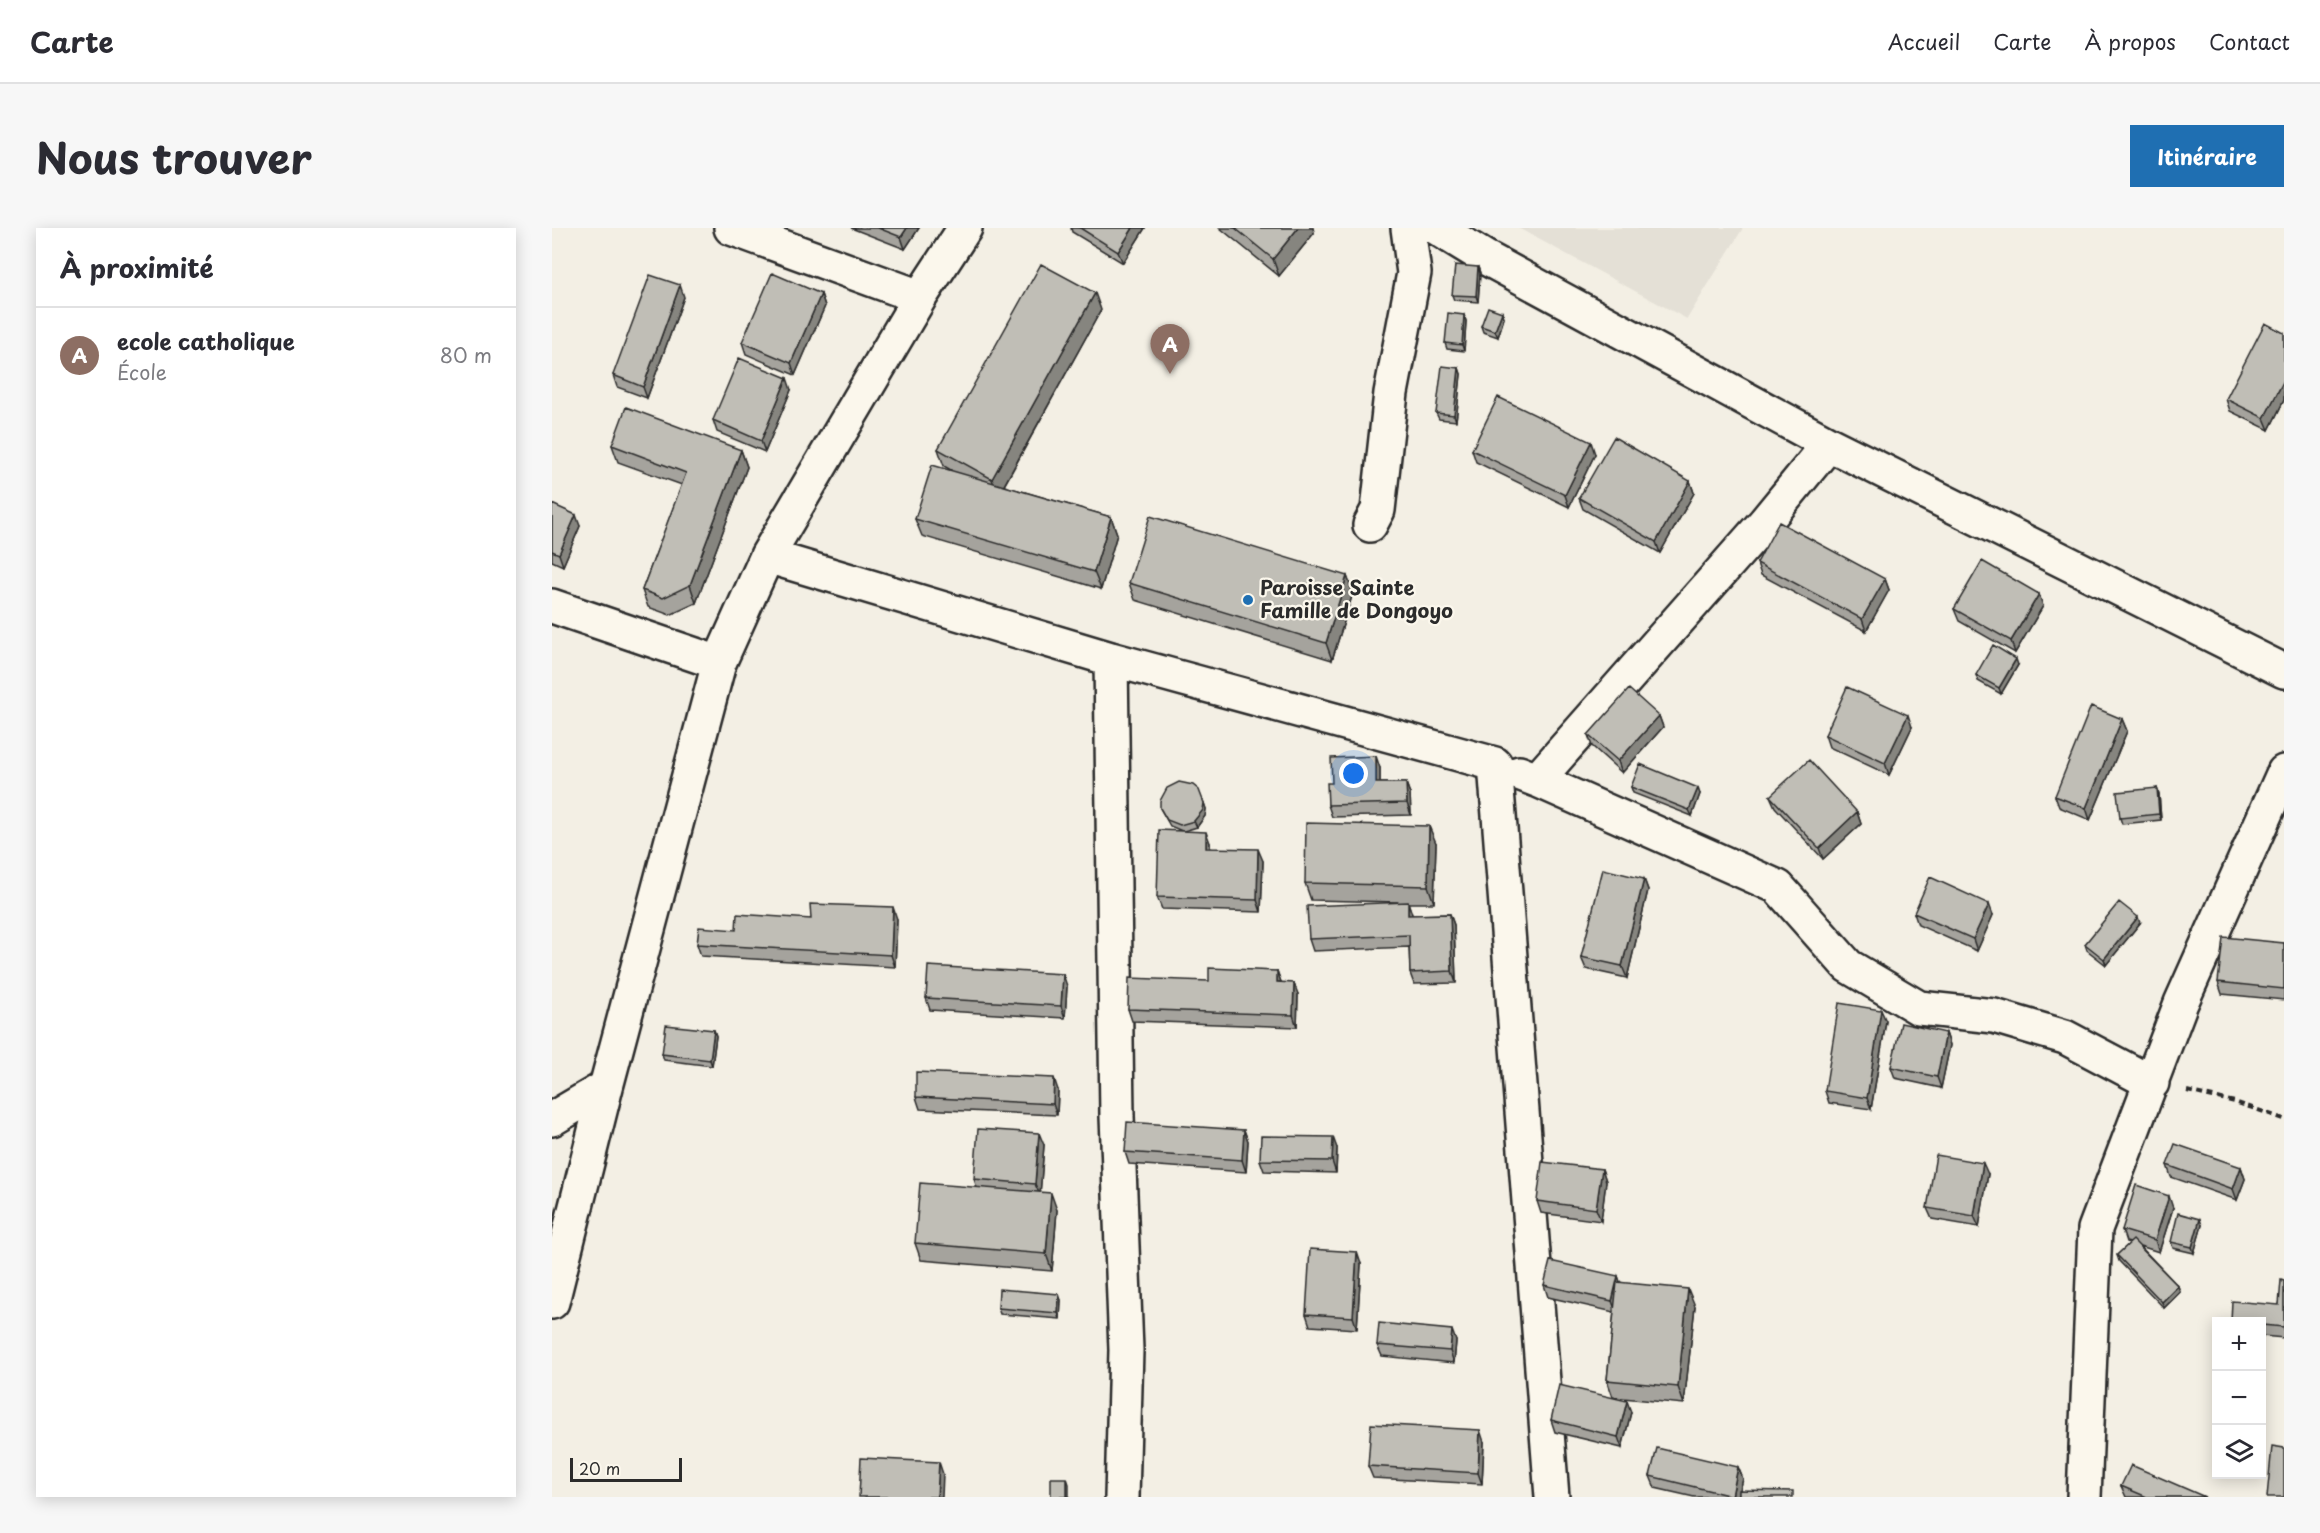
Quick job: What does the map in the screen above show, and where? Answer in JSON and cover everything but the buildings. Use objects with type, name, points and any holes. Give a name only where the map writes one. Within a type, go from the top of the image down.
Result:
[{"type":"street","points":[[731,228],[920,297]]},
{"type":"street","points":[[552,1302],[606,1087],[719,663],[767,556],[920,297],[965,228]]},
{"type":"street","points":[[1370,525],[1378,510],[1391,393],[1414,273],[1408,228]]},
{"type":"street","points":[[1437,228],[1486,258],[1829,444],[2284,671]]},
{"type":"street","points":[[1537,780],[1757,531],[1829,444]]},
{"type":"street","points":[[767,556],[1111,659],[1495,764],[1537,780],[1778,887],[1848,966],[1919,1008],[1994,1016],[2065,1037],[2152,1083]]},
{"type":"street","points":[[552,606],[719,663]]},
{"type":"street","points":[[1111,659],[1117,1116],[1126,1350],[1122,1497]]},
{"type":"street","points":[[1495,764],[1552,1497]]},
{"type":"street","points":[[2084,1497],[2095,1229],[2181,1003],[2284,772]]},
{"type":"street","points":[[552,1119],[606,1087]]},
{"type":"path","points":[[2152,1083],[2235,1102],[2284,1119]]},
{"type":"shaded area","points":[[1518,228],[1743,228],[1687,319]]},
{"type":"place","name":"ecole catholique","points":[[1170,374]]},
{"type":"place","name":"Paroisse Sainte Famille de Dongoyo","points":[[1248,600]]}]
